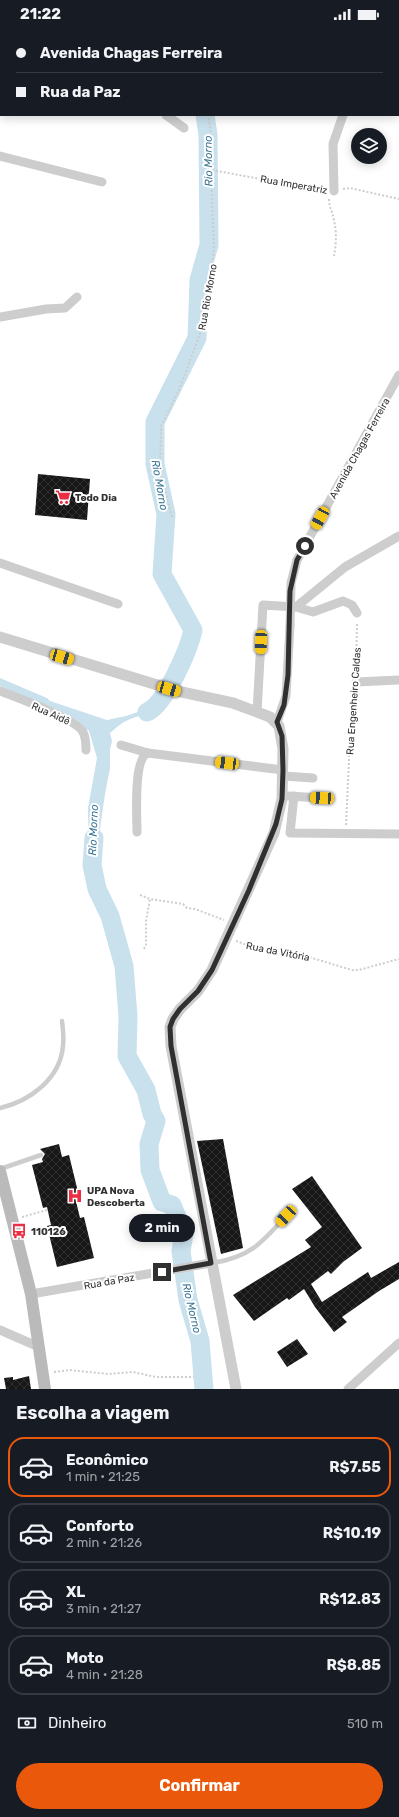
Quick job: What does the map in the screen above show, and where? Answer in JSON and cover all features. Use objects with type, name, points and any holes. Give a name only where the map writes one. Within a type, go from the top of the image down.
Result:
[{"type":"main road","points":[[0,1170],[31,1294],[45,1389]]},
{"type":"street","points":[[167,116],[184,128]]},
{"type":"street","points":[[331,191],[333,144],[343,116]]},
{"type":"street","points":[[0,156],[102,182]]},
{"type":"street","points":[[0,317],[46,309],[65,308],[77,297]]},
{"type":"street","name":"Avenida Chagas Ferreira","points":[[277,722],[286,696],[291,583],[297,560],[399,375]]},
{"type":"street","points":[[296,607],[344,566],[399,536]]},
{"type":"street","points":[[0,563],[118,604]]},
{"type":"street","points":[[257,712],[263,605],[296,607],[313,612],[343,601],[352,605],[357,613]]},
{"type":"street","points":[[0,637],[177,691],[222,700],[257,712],[270,717],[277,722],[282,736],[282,796],[274,833],[207,979],[180,1009],[170,1027],[171,1046],[207,1264],[236,1389]]},
{"type":"street","points":[[356,682],[399,680]]},
{"type":"street","name":"Rua Aidê","points":[[0,691],[73,722],[83,731],[86,740],[86,750]]},
{"type":"street","points":[[121,745],[148,753],[313,778]]},
{"type":"street","points":[[137,832],[139,770],[142,757],[148,753]]},
{"type":"street","points":[[282,796],[322,798]]},
{"type":"street","points":[[294,796],[290,833],[399,834]]},
{"type":"street","name":"Rua da Paz","points":[[31,1294],[207,1264]]},
{"type":"street","points":[[0,1330],[39,1347]]},
{"type":"street","points":[[348,1389],[399,1343]]},
{"type":"lane","points":[[0,1108],[35,1093],[44,1086],[57,1068],[63,1047],[62,1021]]},
{"type":"lane","points":[[0,1170],[41,1155]]},
{"type":"lane","points":[[207,1264],[238,1258],[245,1254],[264,1240],[286,1216]]},
{"type":"path","name":"Rua Rio Morno","points":[[172,517],[160,472],[161,426],[179,390],[204,323],[214,248],[211,170],[212,140],[208,116]]},
{"type":"path","name":"Rua Imperatriz","points":[[211,170],[331,191],[350,188],[399,199]]},
{"type":"path","points":[[331,191],[329,206],[334,220],[336,244],[334,256]]},
{"type":"path","name":"Rua Engenheiro Caldas","points":[[345,834],[350,739],[356,682],[357,613]]},
{"type":"path","points":[[140,895],[150,899],[183,904],[187,908],[209,913],[233,924]]},
{"type":"path","points":[[144,949],[146,945],[146,921],[150,899]]},
{"type":"path","name":"Rua da Vitória","points":[[227,938],[258,949],[296,953],[352,970],[359,970],[399,959]]},
{"type":"path","points":[[13,1220],[47,1210]]},
{"type":"path","points":[[42,1373],[68,1370],[108,1374],[133,1372],[156,1378],[194,1377]]},
{"type":"water","points":[[0,678],[47,698],[50,701],[107,720],[144,710],[153,703],[161,692],[171,697],[156,709],[125,721],[110,733],[112,741],[110,750],[110,768],[95,863],[89,866],[88,808],[97,758],[89,731],[76,720],[0,686]]},
{"type":"building","name":"Todo Dia","points":[[38,474],[90,479],[87,520],[35,515]]},
{"type":"building","points":[[223,1139],[243,1248],[221,1254],[197,1141]]},
{"type":"building","points":[[59,1144],[62,1157],[69,1155],[79,1196],[75,1197],[80,1218],[84,1217],[94,1258],[57,1267],[47,1226],[51,1225],[47,1207],[43,1208],[32,1165],[43,1162],[42,1159],[45,1154],[40,1149]]},
{"type":"building","points":[[312,1176],[362,1248],[343,1262],[331,1274],[328,1271],[311,1284],[322,1302],[368,1272],[371,1278],[399,1262],[399,1279],[342,1317],[347,1322],[334,1332],[315,1307],[304,1289],[289,1300],[287,1298],[254,1321],[233,1295],[311,1247],[305,1240],[322,1227],[292,1189]]},
{"type":"building","points":[[297,1339],[308,1354],[287,1367],[277,1352]]},
{"type":"building","points":[[29,1376],[31,1389],[6,1389],[4,1378],[13,1377],[13,1380]]},
{"type":"waterway","name":"Rio Morno","points":[[147,712],[161,699],[175,676],[187,650],[193,630],[162,574],[166,514],[155,464],[155,422],[197,338],[199,280],[209,245],[208,135],[205,116]]},
{"type":"waterway","name":"Rio Morno","points":[[94,838],[92,865],[97,889],[110,916],[124,966],[128,1016],[127,1056],[146,1090],[152,1114],[156,1121],[149,1144],[150,1170],[162,1202],[172,1205],[184,1234],[181,1251],[188,1300],[200,1341],[204,1389]]},
{"type":"place","name":"Todo Dia","points":[[63,497]]},
{"type":"place","name":"UPA Nova Descoberta","points":[[75,1196]]},
{"type":"place","name":"110126","points":[[19,1231]]},
{"type":"route","points":[[162,1272],[211,1263],[171,1046],[170,1027],[173,1019],[180,1009],[198,991],[212,970],[274,833],[282,799],[283,749],[282,736],[277,722],[282,713],[286,696],[290,641],[291,583],[297,560],[305,546]]}]
